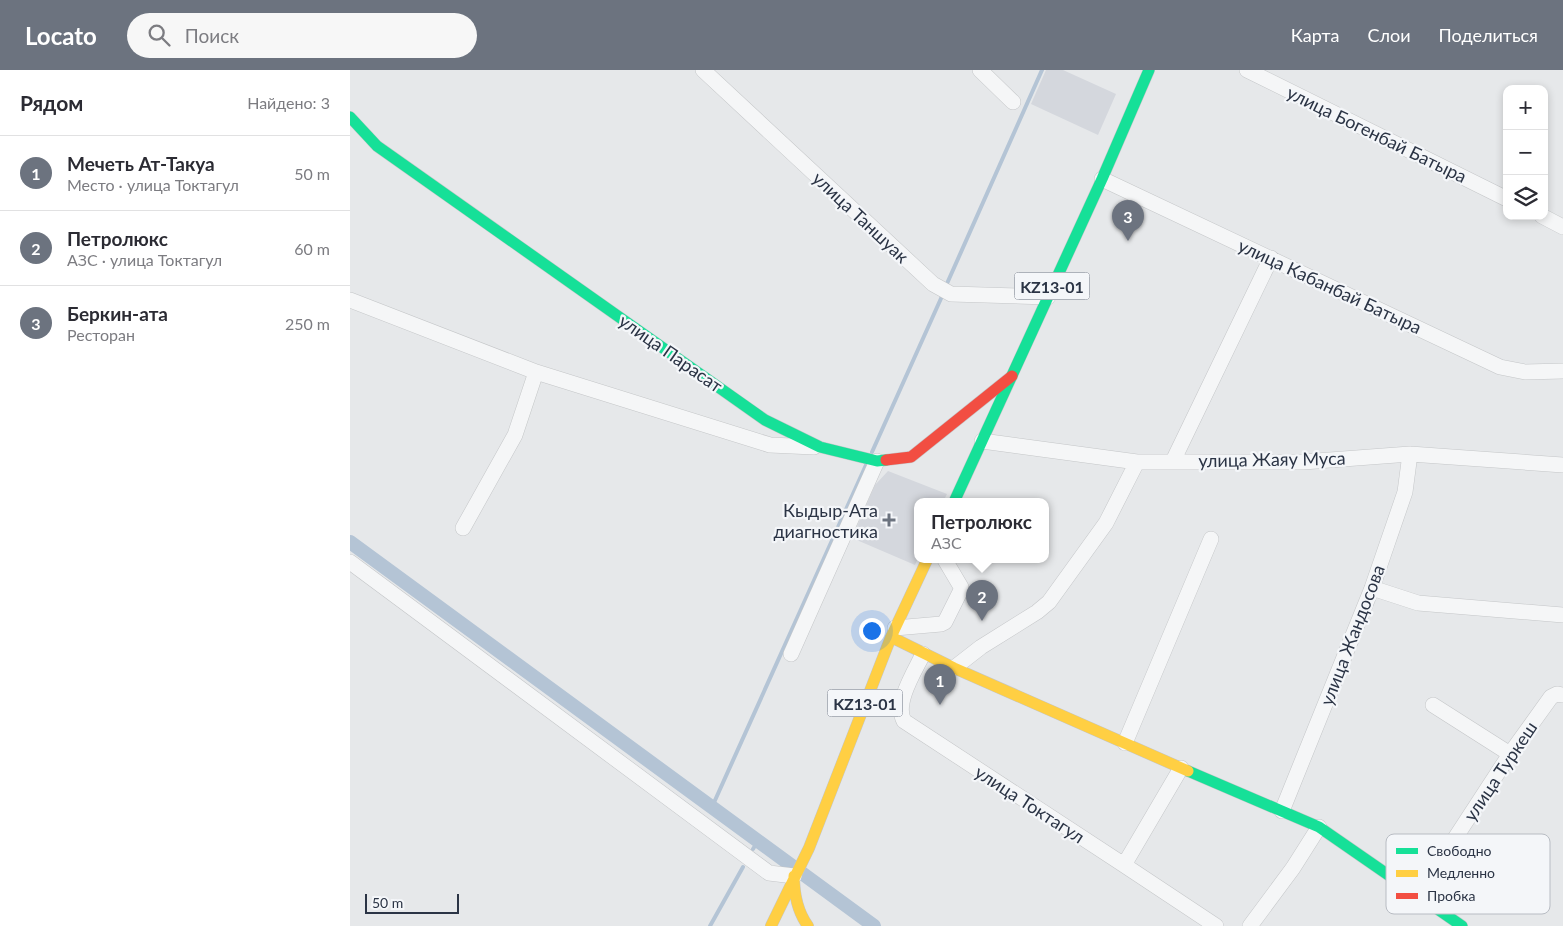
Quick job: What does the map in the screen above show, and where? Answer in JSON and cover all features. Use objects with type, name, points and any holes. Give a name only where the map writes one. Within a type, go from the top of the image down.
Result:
[{"type":"street","name":"улица Таншуак","points":[[703,70],[926,277],[944,290],[1048,297]]},
{"type":"street","points":[[980,70],[1013,102]]},
{"type":"street","name":"KZ13-01","points":[[956,498],[1102,179],[1149,70]]},
{"type":"street","name":"улица Богенбай Батыра","points":[[1247,70],[1503,197]]},
{"type":"street","name":"улица Парасат","points":[[350,117],[377,146],[765,420],[820,447],[871,459],[911,457],[1012,376]]},
{"type":"street","name":"улица Кабанбай Батыра","points":[[1102,179],[1500,367],[1525,372],[1563,371]]},
{"type":"street","points":[[1548,219],[1563,227]]},
{"type":"street","points":[[1173,460],[1271,258]]},
{"type":"street","points":[[350,300],[536,372],[770,445],[820,447]]},
{"type":"street","points":[[463,528],[515,435],[536,372]]},
{"type":"street","points":[[741,436],[754,412]]},
{"type":"street","name":"улица Жаяу Муса","points":[[982,441],[1137,462],[1173,460],[1304,462],[1410,454],[1563,465]]},
{"type":"street","name":"улица Жандосова","points":[[1282,812],[1372,588],[1405,492],[1410,454]]},
{"type":"street","points":[[791,654],[871,459]]},
{"type":"street","points":[[954,668],[1049,602],[1106,522],[1137,462]]},
{"type":"street","points":[[1125,743],[1210,540]]},
{"type":"street","points":[[350,562],[769,873],[794,876],[796,896],[802,916],[808,926]]},
{"type":"street","name":"KZ13-01","points":[[771,926],[809,848],[893,632],[926,563]]},
{"type":"street","points":[[893,632],[941,624],[948,617],[961,587],[947,563]]},
{"type":"street","points":[[1372,588],[1418,602],[1563,615]]},
{"type":"street","points":[[893,632],[923,654],[1282,812],[1319,826],[1386,873]]},
{"type":"street","name":"улица Токтагул","points":[[923,654],[903,698],[901,714],[904,721],[1124,864]]},
{"type":"street","name":"улица Туркеш","points":[[1458,834],[1510,754],[1557,696]]},
{"type":"street","points":[[1433,705],[1510,754]]},
{"type":"street","points":[[1181,768],[1124,864],[1216,926]]},
{"type":"street","points":[[1250,926],[1293,868],[1319,826]]},
{"type":"street","points":[[1445,914],[1462,926]]},
{"type":"shaded area","points":[[1046,70],[1063,70],[1116,94],[1098,135],[1031,104]]},
{"type":"shaded area","name":"Кыдыр-Ата диагностика","points":[[888,471],[947,494],[945,498],[914,498],[915,565],[852,538],[875,485]]},
{"type":"waterway","points":[[945,288],[1042,70]]},
{"type":"waterway","points":[[872,452],[943,294]]},
{"type":"waterway","points":[[712,807],[866,465]]},
{"type":"waterway","points":[[350,542],[874,926]]},
{"type":"waterway","points":[[753,849],[758,841]]},
{"type":"waterway","points":[[710,926],[743,867]]},
{"type":"traffic: fast","points":[[956,498],[1102,179],[1149,70]]},
{"type":"traffic: fast","points":[[350,117],[377,146],[765,420],[820,447],[877,461],[886,460]]},
{"type":"traffic: fast","points":[[1188,771],[1319,827],[1386,873]]},
{"type":"traffic: fast","points":[[1445,914],[1462,926]]},
{"type":"traffic: slow","points":[[771,926],[809,848],[891,637],[926,563]]},
{"type":"traffic: slow","points":[[891,637],[954,668],[1188,771]]},
{"type":"traffic: slow","points":[[794,876],[797,902],[808,926]]},
{"type":"traffic: jam","points":[[886,460],[911,457],[1012,376]]},
{"type":"place","name":"Беркин-ата","points":[[1128,241]]},
{"type":"place","name":"Кыдыр-Ата диагностика","points":[[889,520]]},
{"type":"place","name":"Петролюкс","points":[[982,621]]},
{"type":"place","name":"Мечеть Ат-Такуа","points":[[940,705]]}]
